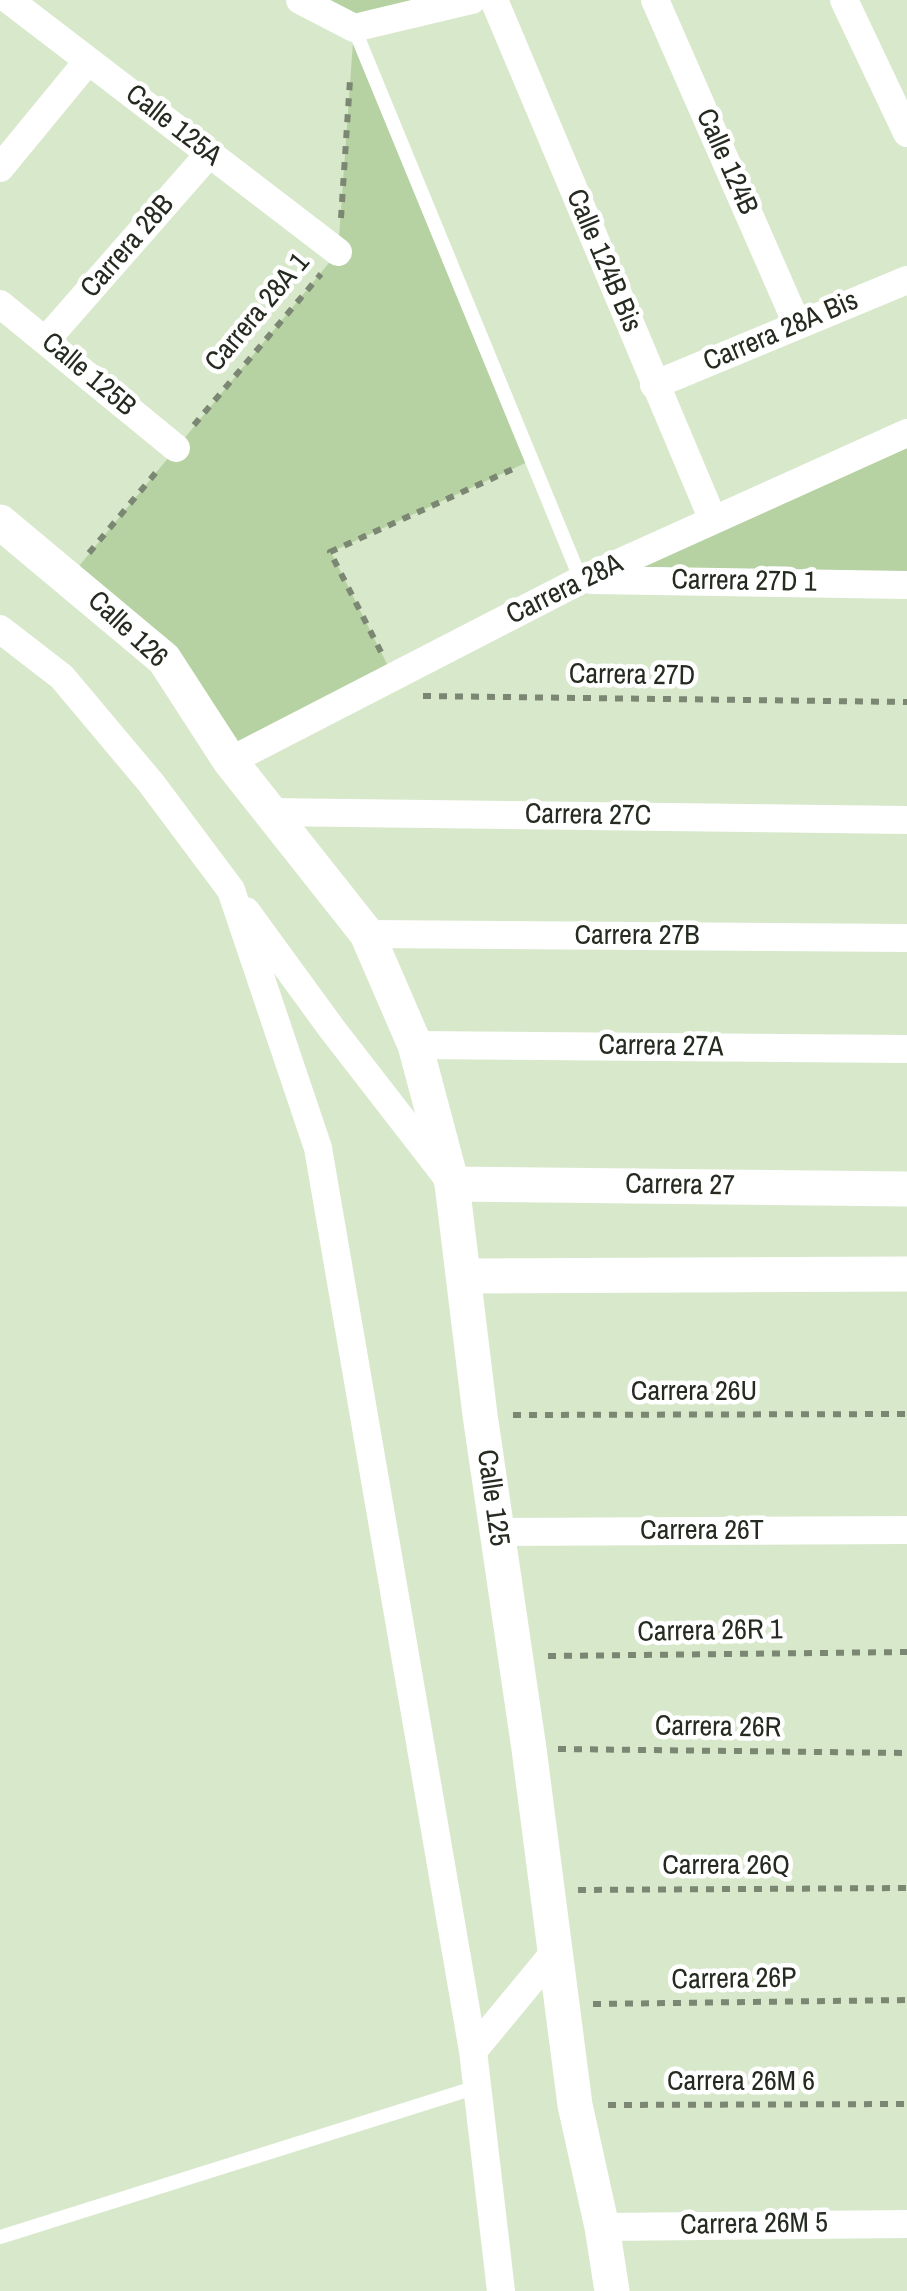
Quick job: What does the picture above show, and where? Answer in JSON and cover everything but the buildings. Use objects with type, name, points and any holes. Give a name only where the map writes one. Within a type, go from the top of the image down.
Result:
[{"type":"street","name":"Calle 125A","points":[[9,0],[338,252]]},
{"type":"street","points":[[300,0],[354,28],[472,0]]},
{"type":"street","name":"Calle 124B Bis","points":[[494,0],[713,520]]},
{"type":"street","name":"Calle 124B","points":[[655,0],[797,324]]},
{"type":"street","points":[[844,0],[907,134]]},
{"type":"street","points":[[0,168],[88,61]]},
{"type":"street","name":"Carrera 28B","points":[[46,340],[209,154]]},
{"type":"street","name":"Carrera 28A Bis","points":[[654,385],[907,280]]},
{"type":"street","name":"Calle 125B","points":[[0,304],[176,448]]},
{"type":"street","name":"Carrera 28A","points":[[230,761],[581,580],[907,432]]},
{"type":"street","name":"Calle 126","points":[[0,522],[164,659],[230,761]]},
{"type":"street","name":"Carrera 27D 1","points":[[581,580],[907,584]]},
{"type":"street","points":[[0,628],[62,678],[151,784],[452,1184]]},
{"type":"street","name":"Calle 125","points":[[230,761],[367,934],[415,1045],[452,1184],[575,2105],[612,2291]]},
{"type":"street","name":"Carrera 27C","points":[[268,812],[907,820]]},
{"type":"street","points":[[231,890],[318,1148],[473,2050],[502,2291]]},
{"type":"street","name":"Carrera 27B","points":[[367,934],[907,938]]},
{"type":"street","name":"Carrera 27A","points":[[415,1045],[907,1049]]},
{"type":"street","name":"Carrera 27","points":[[452,1184],[907,1189]]},
{"type":"street","points":[[464,1276],[907,1274]]},
{"type":"street","name":"Carrera 26T","points":[[496,1532],[907,1530]]},
{"type":"street","points":[[473,2050],[554,1953]]},
{"type":"street","name":"Carrera 26M 5","points":[[602,2227],[907,2224]]},
{"type":"lane","points":[[354,28],[581,580]]},
{"type":"lane","points":[[0,2237],[476,2086]]},
{"type":"path","name":"Carrera 28A 1","points":[[70,577],[338,252],[354,28]]},
{"type":"path","points":[[393,676],[330,552],[532,460]]},
{"type":"path","name":"Carrera 27D","points":[[415,696],[907,702]]},
{"type":"path","name":"Carrera 26U","points":[[480,1415],[907,1414]]},
{"type":"path","name":"Carrera 26R 1","points":[[514,1657],[907,1652]]},
{"type":"path","name":"Carrera 26R","points":[[530,1749],[907,1753]]},
{"type":"path","name":"Carrera 26Q","points":[[546,1890],[907,1888]]},
{"type":"path","name":"Carrera 26P","points":[[561,2004],[907,2000]]},
{"type":"path","name":"Carrera 26M 6","points":[[575,2105],[907,2104]]},
{"type":"green space","points":[[300,0],[472,0],[355,27],[532,460],[331,552],[393,676],[230,761],[70,577],[338,252],[354,28]]},
{"type":"green space","points":[[907,433],[907,585],[581,580]]}]
